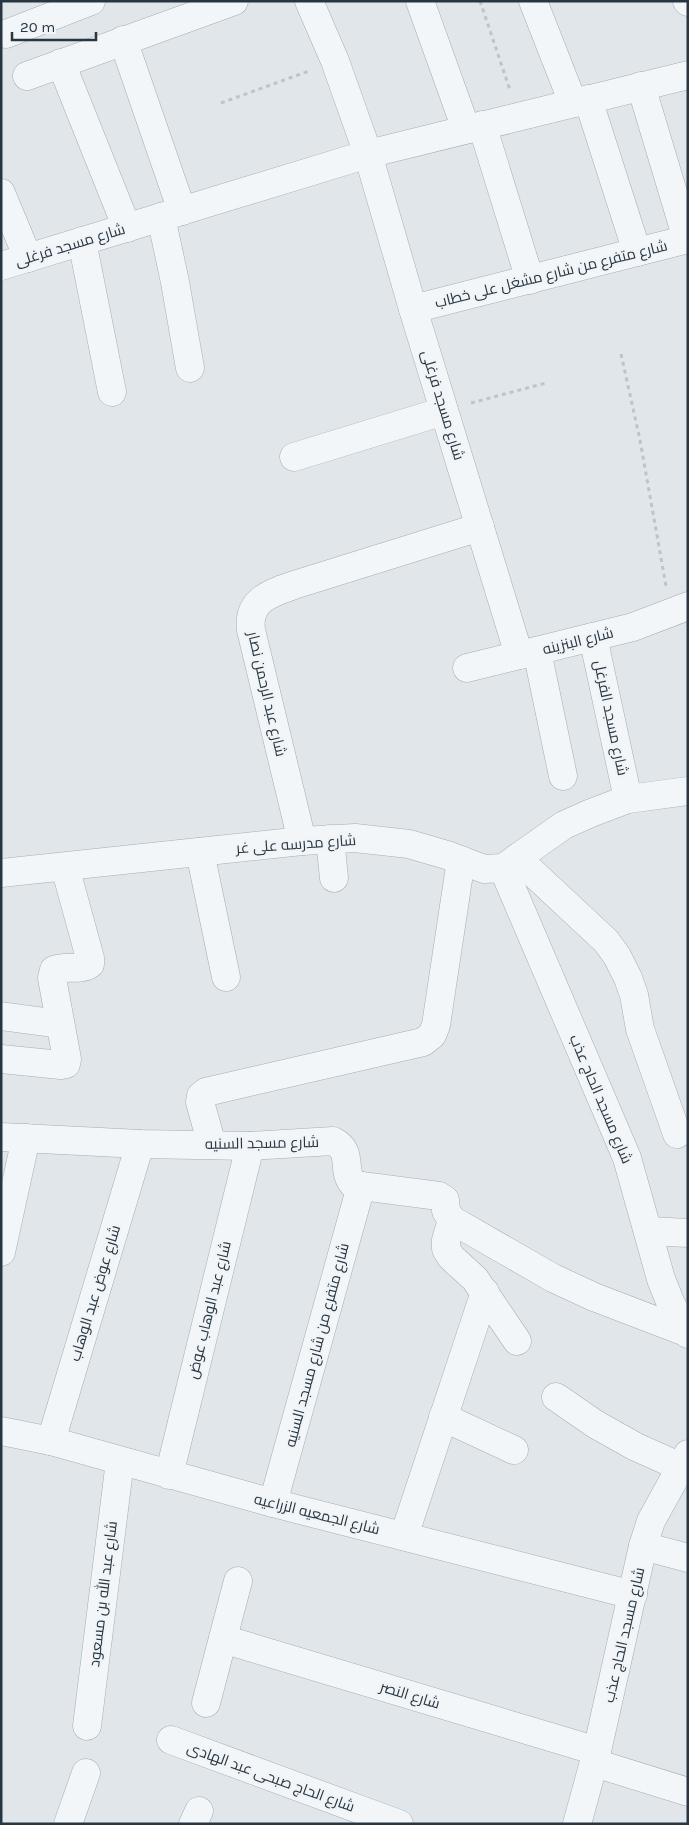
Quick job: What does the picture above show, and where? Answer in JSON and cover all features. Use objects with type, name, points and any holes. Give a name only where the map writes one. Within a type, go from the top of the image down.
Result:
[{"type":"street","points":[[6,34],[91,1]]},
{"type":"street","points":[[27,76],[234,1]]},
{"type":"street","name":"شارع مسجد فرغلى","points":[[309,1],[335,61],[368,154],[480,527],[528,653],[563,776]]},
{"type":"street","points":[[420,1],[474,127],[530,280]]},
{"type":"street","points":[[533,1],[580,101],[636,252]]},
{"type":"street","points":[[123,40],[171,214],[175,282],[190,368]]},
{"type":"street","points":[[61,63],[127,228]]},
{"type":"street","name":"شارع مسجد فرغلى","points":[[1,266],[368,154],[688,75]]},
{"type":"street","points":[[641,86],[687,239]]},
{"type":"street","points":[[1,193],[28,258]]},
{"type":"street","name":"شارع متفرع من شارع مشغل على خطاب","points":[[413,309],[687,239]]},
{"type":"street","points":[[82,241],[112,392]]},
{"type":"street","points":[[294,457],[444,411]]},
{"type":"street","name":"شارع عبد الرحمن نصار","points":[[302,840],[251,630],[250,622],[255,607],[266,596],[294,585],[480,527]]},
{"type":"street","name":"شارع البنزينه","points":[[467,668],[633,627],[680,610]]},
{"type":"street","name":"شارع مسجد الفرغل","points":[[593,637],[628,799]]},
{"type":"street","points":[[677,1134],[640,1029],[634,995],[618,956],[606,941],[510,863],[564,825],[628,799],[688,791]]},
{"type":"street","name":"شارع مدرسه على غر","points":[[1,873],[302,840],[355,838],[409,844],[484,869],[510,863]]},
{"type":"street","points":[[330,839],[334,878]]},
{"type":"street","points":[[200,852],[226,977]]},
{"type":"street","points":[[212,1145],[200,1102],[201,1096],[206,1092],[423,1042],[432,1035],[436,1025],[461,860]]},
{"type":"street","name":"شارع مسجد الحاج عذب","points":[[510,863],[627,1158],[661,1279],[680,1305],[688,1333]]},
{"type":"street","points":[[1,1059],[66,1064],[52,978],[54,970],[85,967],[90,964],[90,958],[64,867]]},
{"type":"street","points":[[1,1016],[60,1024]]},
{"type":"street","points":[[1,1252],[13,1137]]},
{"type":"street","name":"شارع مسجد السنيه","points":[[13,1137],[140,1144],[250,1146],[332,1141],[341,1145],[346,1154],[349,1180],[354,1186],[360,1186]]},
{"type":"street","name":"شارع عوض عبد الوهاب","points":[[51,1441],[140,1144]]},
{"type":"street","name":"شارع عبد الوهاب عوض","points":[[169,1475],[250,1146]]},
{"type":"street","points":[[360,1186],[439,1196],[445,1200],[446,1211],[452,1220],[553,1278],[594,1297],[688,1333]]},
{"type":"street","name":"شارع متفرع من شارع مسجد السنيه","points":[[273,1503],[360,1186]]},
{"type":"street","points":[[452,1220],[446,1240],[446,1250],[475,1279],[517,1341]]},
{"type":"street","points":[[648,1231],[688,1233]]},
{"type":"street","points":[[404,1536],[485,1292]]},
{"type":"street","points":[[556,1397],[596,1424],[636,1447],[684,1461]]},
{"type":"street","points":[[444,1417],[514,1450]]},
{"type":"street","name":"شارع الجمعيه الزراعيه","points":[[1,1431],[51,1441],[273,1503],[633,1595]]},
{"type":"street","name":"شارع عبد الله بن مسعود","points":[[87,1726],[120,1461]]},
{"type":"street","name":"شارع مسجد الحاج عذب","points":[[577,1824],[596,1757],[643,1546],[651,1521],[684,1461]]},
{"type":"street","points":[[643,1546],[688,1558]]},
{"type":"street","points":[[206,1703],[238,1581]]},
{"type":"street","name":"شارع النصر","points":[[223,1640],[596,1757],[688,1792]]},
{"type":"street","name":"شارع الحاج صبحى عبد الهادى","points":[[171,1740],[399,1824]]},
{"type":"street","points":[[68,1824],[86,1773]]},
{"type":"path","points":[[480,1],[519,116]]},
{"type":"path","points":[[221,103],[335,61]]},
{"type":"path","points":[[621,354],[680,610]]},
{"type":"path","points":[[444,411],[546,383]]}]
